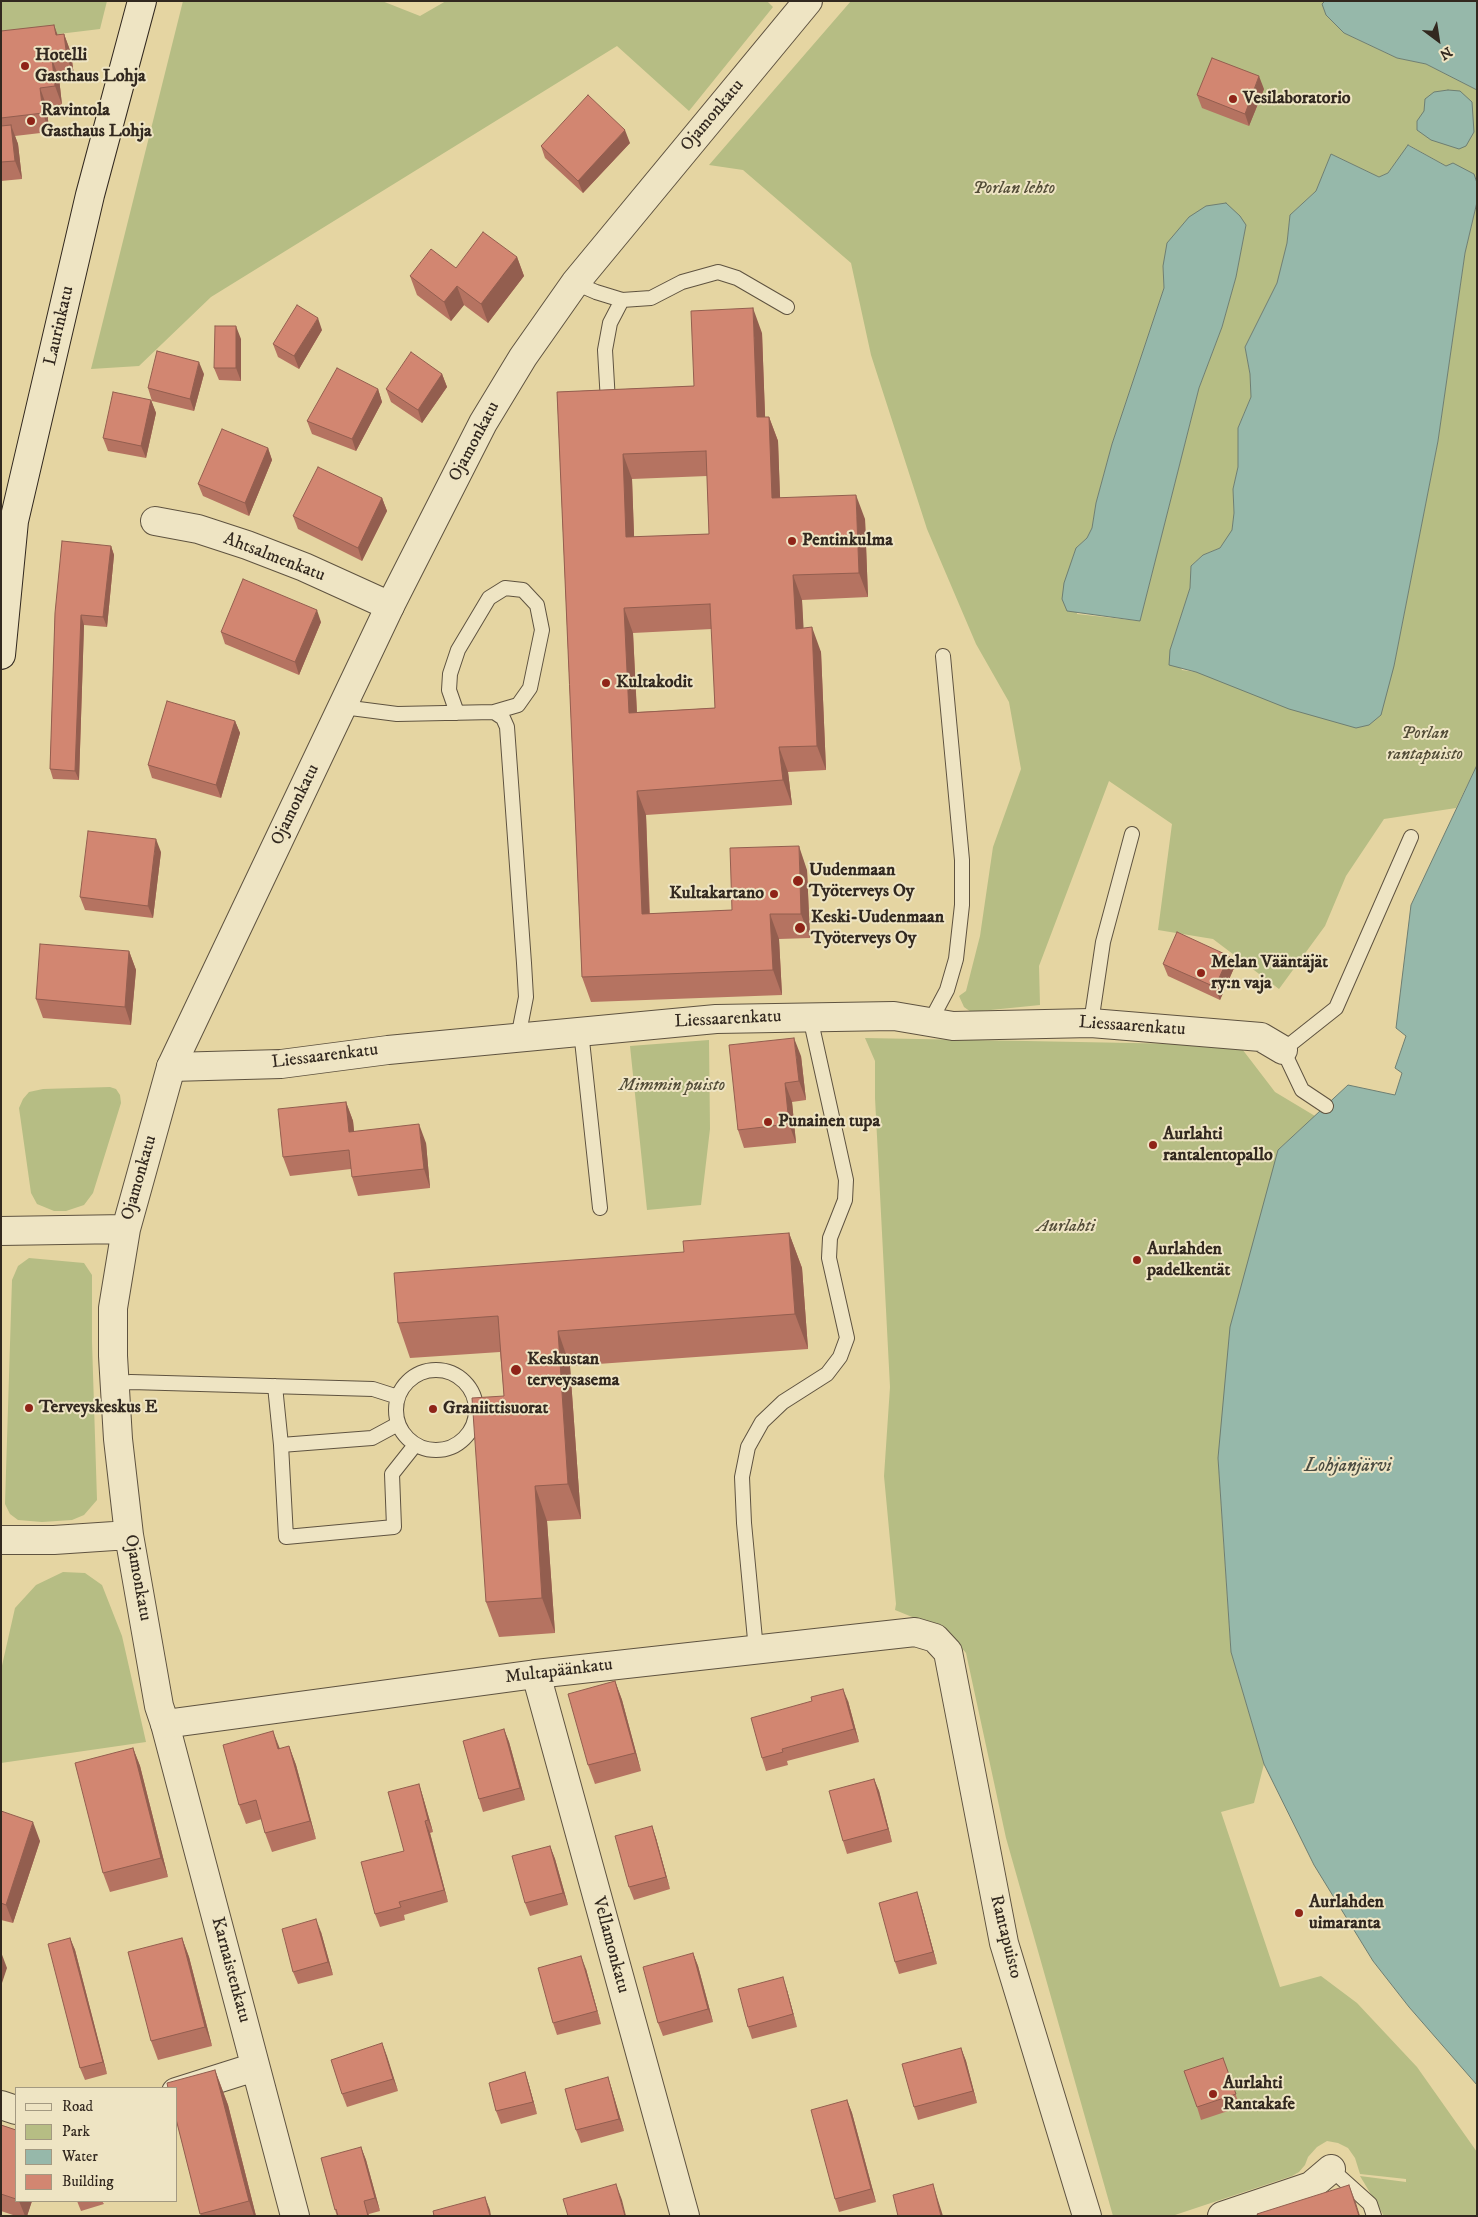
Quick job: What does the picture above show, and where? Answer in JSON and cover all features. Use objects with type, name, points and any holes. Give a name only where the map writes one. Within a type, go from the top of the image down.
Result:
[{"type":"street","name":"Laurinkatu","points":[[1,652],[14,521],[90,195],[142,1]]},
{"type":"street","name":"Ojamonkatu","points":[[165,1724],[159,1706],[129,1535],[118,1439],[113,1356],[113,1308],[126,1229],[171,1067],[390,606],[483,424],[523,357],[575,283],[808,1]]},
{"type":"street","name":"Ahtsalmenkatu","points":[[155,521],[198,529],[247,545],[304,567],[390,606]]},
{"type":"street","name":"Liessaarenkatu","points":[[171,1067],[281,1064],[388,1050],[716,1019],[810,1017],[894,1016],[953,1026],[1091,1023],[1261,1037],[1283,1050]]},
{"type":"street","points":[[1,1230],[126,1229]]},
{"type":"street","points":[[1,1540],[54,1540],[129,1535]]},
{"type":"street","name":"Multapäänkatu","points":[[165,1724],[536,1674],[915,1632],[935,1638],[948,1652]]},
{"type":"street","name":"Rantapuisto","points":[[948,1652],[1004,1942],[1087,2216]]},
{"type":"street","name":"Vellamonkatu","points":[[536,1674],[685,2216]]},
{"type":"street","name":"Karnaistenkatu","points":[[165,1724],[295,2216]]},
{"type":"street","points":[[178,2091],[255,2067]]},
{"type":"street","points":[[1,2105],[15,2110]]},
{"type":"street","points":[[1222,2216],[1311,2186],[1331,2169]]},
{"type":"lane","points":[[575,283],[622,300],[651,298],[682,282],[718,272],[737,278],[787,307]]},
{"type":"lane","points":[[608,402],[605,350],[610,323],[622,300]]},
{"type":"lane","points":[[343,707],[397,714],[457,713],[494,712],[518,705],[530,688],[542,630],[537,605],[523,590],[505,588],[489,598],[458,650],[450,674],[449,690],[457,713]]},
{"type":"lane","points":[[930,1022],[947,990],[956,959],[962,905],[962,860],[943,656]]},
{"type":"lane","points":[[494,712],[503,718],[506,727],[521,918],[526,997],[518,1038]]},
{"type":"lane","points":[[1091,1023],[1103,942],[1132,834]]},
{"type":"lane","points":[[1326,1106],[1302,1090],[1283,1050],[1336,1008],[1411,837]]},
{"type":"lane","points":[[756,1650],[744,1524],[742,1477],[748,1447],[762,1422],[783,1402],[827,1374],[840,1357],[847,1338],[829,1258],[830,1238],[845,1200],[846,1180],[810,1017]]},
{"type":"lane","points":[[582,1031],[600,1208]]},
{"type":"lane","points":[[438,1370],[451,1373],[462,1380],[473,1396],[476,1416],[472,1428],[464,1439],[453,1447],[441,1450],[428,1450],[415,1445],[405,1436],[398,1424],[395,1411],[398,1398],[404,1386],[414,1377],[425,1372],[438,1370]]},
{"type":"lane","points":[[115,1384],[132,1382],[373,1389],[398,1398]]},
{"type":"lane","points":[[275,1386],[281,1445],[286,1537],[394,1527],[392,1474],[415,1445]]},
{"type":"lane","points":[[281,1445],[372,1438],[398,1424]]},
{"type":"lane","points":[[1331,2169],[1370,2204],[1374,2216]]},
{"type":"green space","points":[[1,1],[107,1],[100,29],[1,41]]},
{"type":"green space","points":[[183,1],[382,1],[420,16],[446,1],[767,1],[773,7],[689,111],[617,46],[211,297],[139,366],[91,369]]},
{"type":"green space","points":[[851,1],[1325,1],[1323,4],[1344,33],[1397,58],[1426,64],[1477,90],[1477,183],[1474,174],[1446,166],[1409,145],[1388,173],[1379,177],[1331,154],[1316,191],[1290,215],[1287,243],[1277,283],[1245,347],[1250,374],[1251,397],[1238,428],[1238,467],[1233,489],[1234,513],[1232,531],[1220,548],[1203,555],[1191,566],[1190,588],[1170,650],[1182,670],[1196,672],[1394,666],[1438,441],[1465,253],[1477,202],[1477,765],[1456,808],[1384,819],[1346,876],[1325,926],[1279,989],[1213,939],[1158,930],[1172,824],[1109,781],[1039,966],[1040,1005],[971,1012],[964,1007],[959,996],[966,991],[980,936],[993,847],[1021,769],[1009,702],[976,644],[927,529],[871,355],[851,263],[743,170],[709,165]],"holes":[[[1246,225],[1236,277],[1222,327],[1199,388],[1140,621],[1077,614],[1071,564],[1076,548],[1087,538],[1092,529],[1096,503],[1112,444],[1164,288],[1163,266]]]},
{"type":"green space","name":"Aurlahti","points":[[865,1038],[1239,1045],[1275,1092],[1315,1116],[1278,1150],[1218,1458],[1231,1652],[1264,1764],[1254,1803],[1221,1812],[1280,1987],[1321,1976],[1357,2003],[1417,2067],[1477,2152],[1477,2216],[1384,2216],[1360,2176],[1406,2182],[1406,2179],[1360,2174],[1355,2158],[1348,2148],[1338,2143],[1327,2141],[1317,2147],[1299,2172],[1292,2176],[1172,2216],[1113,2216],[1006,1838],[966,1653],[953,1638],[927,1623],[895,1610],[884,1476],[890,1387],[875,1098],[875,1061]]},
{"type":"green space","name":"Mimmin puisto","points":[[709,1040],[710,1129],[701,1205],[647,1210],[630,1046]]},
{"type":"green space","points":[[110,1087],[116,1089],[120,1095],[121,1103],[93,1193],[84,1205],[66,1211],[54,1211],[37,1204],[31,1193],[19,1108],[23,1099],[29,1092],[43,1089]]},
{"type":"green space","points":[[29,1258],[84,1263],[92,1275],[97,1500],[84,1515],[72,1520],[42,1522],[18,1520],[10,1514],[5,1504],[12,1280],[18,1266]]},
{"type":"green space","points":[[63,1572],[85,1573],[102,1585],[122,1636],[146,1742],[1,1763],[1,1670],[15,1608],[36,1585]]},
{"type":"water","points":[[1325,1],[1477,1],[1477,90],[1426,64],[1397,58],[1344,33],[1326,15],[1322,4]]},
{"type":"water","points":[[1460,91],[1472,102],[1474,132],[1466,146],[1459,149],[1431,140],[1417,130],[1417,121],[1424,111],[1425,99],[1434,92]]},
{"type":"water","points":[[1408,145],[1446,166],[1453,163],[1474,174],[1477,183],[1477,202],[1465,253],[1438,441],[1394,666],[1381,715],[1369,725],[1356,728],[1289,709],[1196,672],[1169,665],[1170,650],[1190,588],[1191,566],[1203,555],[1220,548],[1232,530],[1234,513],[1233,489],[1238,467],[1238,428],[1251,397],[1250,374],[1245,347],[1277,283],[1287,243],[1290,215],[1316,191],[1331,154],[1379,177],[1388,173]]},
{"type":"water","points":[[1226,203],[1240,216],[1246,225],[1236,277],[1222,327],[1199,388],[1140,621],[1067,611],[1062,599],[1064,583],[1076,548],[1087,538],[1092,528],[1096,503],[1112,444],[1164,288],[1163,266],[1167,243],[1189,217],[1206,206]]},
{"type":"water","name":"Lohjanjärvi","points":[[1477,765],[1477,2085],[1409,2007],[1373,1961],[1314,1865],[1264,1764],[1231,1652],[1218,1458],[1230,1327],[1278,1150],[1348,1085],[1395,1095],[1402,1073],[1395,1068],[1406,1036],[1396,1028],[1411,905]]},
{"type":"building","points":[[54,25],[56,35],[64,34],[67,58],[52,59],[55,86],[40,88],[43,113],[1,118],[1,31]]},
{"type":"building","name":"Vesilaboratorio","points":[[1212,58],[1259,76],[1245,114],[1197,95]]},
{"type":"building","points":[[588,95],[625,130],[578,181],[541,146]]},
{"type":"building","points":[[11,125],[15,161],[1,162],[1,126]]},
{"type":"building","points":[[483,232],[517,257],[481,304],[457,286],[444,302],[410,276],[431,249],[456,268]]},
{"type":"building","points":[[297,305],[318,318],[294,356],[273,344]]},
{"type":"building","points":[[753,308],[757,417],[769,417],[772,498],[856,495],[859,573],[793,575],[796,629],[812,627],[817,746],[779,747],[783,780],[637,791],[642,914],[732,910],[730,848],[799,846],[801,914],[770,914],[773,970],[582,977],[557,392],[694,386],[691,311]],"holes":[[[706,451],[709,534],[626,537],[623,454]],[[710,604],[715,708],[629,713],[624,608]]]},
{"type":"building","points":[[215,326],[236,326],[236,368],[214,368]]},
{"type":"building","points":[[157,351],[199,362],[190,399],[148,388]]},
{"type":"building","points":[[411,352],[442,374],[418,410],[386,389]]},
{"type":"building","points":[[337,368],[378,389],[352,439],[307,421]]},
{"type":"building","points":[[113,392],[151,400],[141,446],[103,438]]},
{"type":"building","points":[[222,429],[268,448],[245,503],[198,484]]},
{"type":"building","points":[[318,467],[382,498],[358,548],[293,516]]},
{"type":"building","points":[[62,541],[111,546],[103,617],[81,615],[75,771],[50,769],[55,613]]},
{"type":"building","points":[[243,579],[317,610],[295,662],[221,632]]},
{"type":"building","points":[[167,701],[235,721],[216,785],[148,765]]},
{"type":"building","points":[[88,831],[156,839],[148,906],[80,897]]},
{"type":"building","points":[[1177,932],[1229,956],[1215,987],[1163,964]]},
{"type":"building","points":[[40,944],[129,951],[125,1007],[36,999]]},
{"type":"building","name":"Punainen tupa","points":[[794,1038],[799,1081],[785,1083],[789,1124],[738,1130],[729,1045]]},
{"type":"building","points":[[346,1102],[349,1132],[419,1124],[424,1169],[352,1177],[349,1150],[283,1157],[278,1109]]},
{"type":"building","points":[[789,1233],[795,1314],[558,1331],[568,1484],[535,1486],[542,1598],[486,1602],[472,1398],[504,1396],[498,1316],[398,1323],[394,1273],[684,1252],[683,1241]]},
{"type":"building","points":[[615,1681],[635,1753],[588,1765],[568,1694]]},
{"type":"building","points":[[843,1689],[854,1729],[782,1749],[783,1752],[762,1758],[751,1718],[812,1701],[811,1697]]},
{"type":"building","points":[[504,1729],[520,1788],[479,1799],[463,1741]]},
{"type":"building","points":[[273,1731],[278,1749],[289,1746],[310,1821],[265,1833],[256,1800],[239,1805],[223,1745]]},
{"type":"building","points":[[133,1748],[161,1858],[103,1873],[75,1763]]},
{"type":"building","points":[[874,1779],[888,1829],[843,1841],[829,1791]]},
{"type":"building","points":[[419,1784],[428,1820],[425,1821],[444,1890],[399,1902],[401,1907],[375,1914],[361,1862],[404,1851],[388,1792]]},
{"type":"building","points":[[1,1811],[33,1822],[6,1905],[1,1903]]},
{"type":"building","points":[[652,1826],[666,1877],[629,1887],[615,1836]]},
{"type":"building","points":[[550,1846],[563,1893],[525,1903],[512,1856]]},
{"type":"building","points":[[917,1892],[933,1952],[895,1962],[879,1903]]},
{"type":"building","points":[[316,1919],[328,1962],[293,1972],[282,1929]]},
{"type":"building","points":[[70,1938],[103,2062],[80,2068],[48,1944]]},
{"type":"building","points":[[182,1938],[205,2027],[151,2041],[128,1952]]},
{"type":"building","points":[[693,1953],[708,2009],[658,2023],[643,1967]]},
{"type":"building","points":[[581,1956],[597,2011],[553,2023],[538,1968]]},
{"type":"building","points":[[783,1977],[793,2014],[748,2027],[738,1989]]},
{"type":"building","points":[[382,2043],[393,2079],[342,2094],[331,2060]]},
{"type":"building","points":[[961,2048],[973,2091],[914,2107],[902,2064]]},
{"type":"building","points":[[1223,2058],[1236,2094],[1197,2107],[1184,2071]]},
{"type":"building","points":[[215,2070],[249,2201],[200,2214],[178,2127],[178,2087],[168,2087],[167,2083]]},
{"type":"building","points":[[525,2072],[533,2102],[496,2111],[489,2083]]},
{"type":"building","points":[[608,2077],[619,2119],[576,2130],[565,2089]]},
{"type":"building","points":[[847,2100],[871,2189],[835,2199],[811,2110]]},
{"type":"building","points":[[1,2125],[15,2130],[15,2199],[1,2194]]},
{"type":"building","points":[[361,2147],[375,2198],[364,2201],[368,2216],[338,2216],[321,2158]]},
{"type":"building","points":[[616,2184],[625,2216],[568,2216],[563,2199]]},
{"type":"building","points":[[933,2184],[941,2216],[898,2216],[893,2195]]},
{"type":"building","points":[[1349,2185],[1359,2216],[1258,2216],[1257,2214]]},
{"type":"building","points":[[485,2197],[490,2216],[434,2216],[433,2211]]},
{"type":"place","name":"Hotelli Gasthaus Lohja","points":[[25,66]]},
{"type":"place","name":"Vesilaboratorio","points":[[1233,99]]},
{"type":"place","name":"Ravintola Gasthaus Lohja","points":[[31,121]]},
{"type":"place","name":"Pentinkulma","points":[[792,541]]},
{"type":"place","name":"Kultakodit","points":[[606,683]]},
{"type":"place","name":"Uudenmaan Työterveys Oy","points":[[798,881]]},
{"type":"place","name":"Kultakartano","points":[[774,894]]},
{"type":"place","name":"Keski-Uudenmaan Työterveys Oy","points":[[800,928]]},
{"type":"place","name":"Melan Vääntäjät ry:n vaja","points":[[1201,973]]},
{"type":"place","name":"Punainen tupa","points":[[768,1122]]},
{"type":"place","name":"Aurlahti rantalentopallo","points":[[1153,1145]]},
{"type":"place","name":"Aurlahden padelkentät","points":[[1137,1260]]},
{"type":"place","name":"Keskustan terveysasema","points":[[516,1370]]},
{"type":"place","name":"Terveyskeskus E","points":[[29,1408]]},
{"type":"place","name":"Graniittisuorat","points":[[433,1409]]},
{"type":"place","name":"Aurlahden uimaranta","points":[[1299,1913]]},
{"type":"place","name":"Aurlahti Rantakafe","points":[[1213,2094]]},
{"type":"park label","name":"Porlan lehto","points":[[1014,189]]},
{"type":"park label","name":"Porlan rantapuisto","points":[[1425,744]]}]
